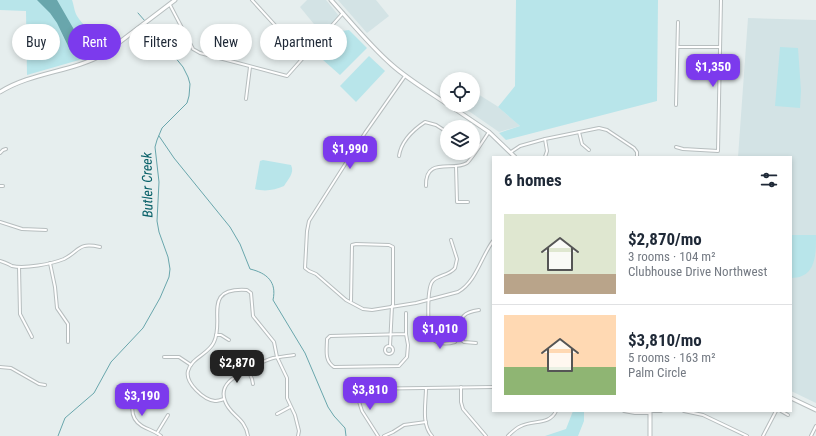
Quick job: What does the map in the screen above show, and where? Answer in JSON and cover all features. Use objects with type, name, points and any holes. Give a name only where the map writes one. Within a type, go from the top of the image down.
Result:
[{"type":"main road","points":[[0,92],[26,79],[78,66],[104,54],[175,0]]},
{"type":"main road","points":[[332,0],[380,54],[404,76],[440,99]]},
{"type":"main road","points":[[460,112],[489,132],[514,156]]},
{"type":"main road","points":[[792,398],[816,410]]},
{"type":"main road","points":[[650,436],[651,412]]},
{"type":"street","points":[[252,0],[273,24]]},
{"type":"street","points":[[676,147],[683,149],[718,151],[721,0]]},
{"type":"street","points":[[170,5],[193,49],[200,53],[287,76],[301,60]]},
{"type":"street","points":[[333,24],[343,13]]},
{"type":"street","points":[[676,105],[678,22]]},
{"type":"street","points":[[678,47],[720,48]]},
{"type":"street","points":[[246,99],[250,67]]},
{"type":"street","points":[[404,76],[365,133],[309,221],[306,231],[305,268],[316,274],[346,300],[351,301],[363,309],[372,310],[458,292],[466,287],[492,242]]},
{"type":"street","points":[[399,156],[400,150],[413,131],[425,122],[440,128]]},
{"type":"street","points":[[511,152],[520,146],[596,128],[604,129],[634,148],[637,152],[637,156]]},
{"type":"street","points":[[480,144],[489,132]]},
{"type":"street","points":[[578,132],[582,144],[589,150]]},
{"type":"street","points":[[545,139],[547,151],[545,156]]},
{"type":"street","points":[[0,153],[6,149]]},
{"type":"street","points":[[426,186],[428,176],[435,168],[462,165],[468,160]]},
{"type":"street","points":[[456,166],[457,202],[468,202]]},
{"type":"street","points":[[0,222],[22,229],[46,230]]},
{"type":"street","points":[[451,240],[456,259],[455,268],[449,274],[437,277],[433,280],[429,291],[429,332],[432,338],[437,342],[444,344],[455,342],[465,314],[480,310]]},
{"type":"street","points":[[351,301],[352,246],[356,244],[390,245],[393,247],[390,346],[393,347],[394,350],[392,353],[388,354],[385,349],[387,346],[390,346]]},
{"type":"street","points":[[0,261],[12,266],[50,263],[65,258],[82,246],[100,247]]},
{"type":"street","points":[[50,263],[55,287],[57,308],[68,324],[68,342]]},
{"type":"street","points":[[18,266],[20,314],[32,337]]},
{"type":"street","points":[[224,399],[213,400],[192,386],[188,376],[191,365],[213,345],[216,335],[217,308],[220,299],[232,290],[249,290],[251,293],[253,316],[274,342],[277,357],[286,378],[287,398],[295,415],[299,431],[298,436]]},
{"type":"street","points":[[406,313],[408,357],[397,367],[334,367],[328,361],[327,339],[330,336],[406,334]]},
{"type":"street","points":[[216,335],[221,335],[229,340]]},
{"type":"street","points":[[458,337],[464,342],[476,343]]},
{"type":"street","points":[[248,436],[245,425],[231,410],[224,399],[224,390],[228,382],[262,362],[277,357],[294,355]]},
{"type":"street","points":[[164,356],[179,357],[191,365]]},
{"type":"street","points":[[0,367],[11,368],[39,384],[45,385]]},
{"type":"street","points":[[248,370],[253,384]]},
{"type":"street","points":[[139,387],[133,399],[132,413],[139,424],[162,436]]},
{"type":"street","points":[[461,387],[461,406],[486,436]]},
{"type":"street","points":[[378,436],[362,411],[355,389],[492,387]]},
{"type":"street","points":[[426,388],[426,422],[427,428],[432,436]]},
{"type":"street","points":[[277,414],[290,407]]},
{"type":"street","points":[[508,436],[522,426],[547,421],[556,412]]},
{"type":"street","points":[[630,412],[651,412]]},
{"type":"street","points":[[689,412],[703,415],[747,436]]},
{"type":"street","points":[[763,436],[775,412]]},
{"type":"street","points":[[782,412],[788,415]]},
{"type":"street","points":[[157,433],[168,415]]},
{"type":"street","points":[[384,436],[404,425],[426,422]]},
{"type":"street","points":[[811,436],[816,426]]},
{"type":"shaded area","points":[[0,0],[72,0],[75,12],[83,24],[68,24],[68,60],[79,60],[27,75],[27,60],[60,60],[60,24],[26,24],[26,11],[0,10]]},
{"type":"shaded area","points":[[37,0],[57,0],[71,24],[68,24],[68,46],[60,29],[60,24],[57,24],[50,13]]},
{"type":"shaded area","points":[[307,0],[326,0],[339,16],[332,24],[314,24],[300,7]]},
{"type":"shaded area","points":[[338,0],[376,0],[389,16],[367,33]]},
{"type":"shaded area","points":[[516,0],[658,0],[657,101],[506,140],[499,133],[520,126],[498,107],[515,86]]},
{"type":"shaded area","points":[[748,18],[816,20],[816,403],[792,391],[792,156],[738,156]]},
{"type":"shaded area","points":[[347,30],[349,30],[367,48],[340,75],[323,60],[347,60]]},
{"type":"shaded area","points":[[780,47],[798,48],[801,91],[800,108],[775,106]]},
{"type":"shaded area","points":[[369,56],[385,71],[356,102],[340,86]]},
{"type":"shaded area","points":[[480,95],[497,106],[520,126],[499,132],[470,112],[480,112]]},
{"type":"shaded area","points":[[263,160],[291,165],[292,173],[284,186],[270,190],[255,189],[260,161]]},
{"type":"shaded area","points":[[792,235],[816,235],[816,250],[813,264],[810,270],[799,277],[792,278]]},
{"type":"shaded area","points":[[573,412],[584,412],[584,421],[578,436],[545,436],[566,429]]},
{"type":"waterway","name":"Butler Creek","points":[[138,13],[145,21]]},
{"type":"waterway","name":"Butler Creek","points":[[58,436],[65,418],[94,393],[111,362],[143,328],[160,298],[169,277],[170,269],[168,257],[159,232],[157,221],[159,182],[155,147],[162,128],[187,103],[190,84],[183,67],[147,23]]},
{"type":"waterway","points":[[159,136],[174,158],[230,227],[240,244],[250,269],[266,276],[272,283],[274,294],[273,300],[305,353],[328,407],[345,428],[346,436]]}]
